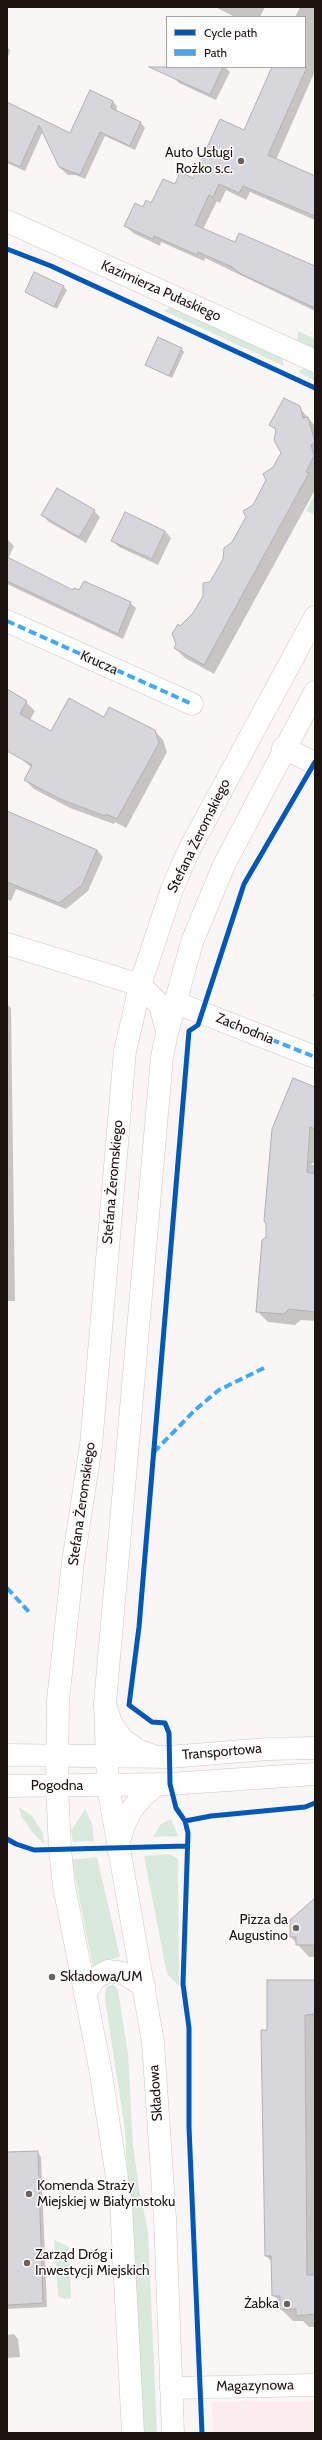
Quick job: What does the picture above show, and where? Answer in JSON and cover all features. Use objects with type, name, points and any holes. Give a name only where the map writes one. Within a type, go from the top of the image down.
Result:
[{"type":"main road","name":"Kazimierza Pułaskiego","points":[[7,221],[315,361]]},
{"type":"main road","name":"Stefana Żeromskiego","points":[[57,1786],[58,1700],[73,1562],[91,1445],[125,1051],[140,985],[172,889],[189,850],[315,617]]},
{"type":"main road","name":"Krucza","points":[[7,621],[192,704]]},
{"type":"main road","points":[[106,1756],[105,1703],[161,1073],[174,1002],[192,942],[224,865],[283,748],[315,692]]},
{"type":"main road","points":[[283,748],[315,763]]},
{"type":"main road","points":[[7,944],[140,985],[160,1005],[168,1033]]},
{"type":"main road","name":"Zachodnia","points":[[174,1002],[315,1057]]},
{"type":"main road","points":[[105,1703],[111,1723],[122,1739],[139,1751],[156,1757]]},
{"type":"main road","name":"Transportowa","points":[[57,1756],[156,1757],[268,1749],[315,1748]]},
{"type":"main road","points":[[7,1755],[57,1756]]},
{"type":"main road","name":"Składowa","points":[[106,1756],[108,1786],[117,1847],[144,1986],[153,2042],[173,2433]]},
{"type":"main road","name":"Transportowa","points":[[108,1786],[315,1774]]},
{"type":"main road","points":[[117,1847],[124,1825],[132,1808],[144,1795],[158,1784]]},
{"type":"main road","name":"Pogodna","points":[[7,1786],[108,1786]]},
{"type":"main road","points":[[57,1786],[60,1849],[64,1886],[100,2068],[121,2203],[133,2433]]},
{"type":"main road","points":[[86,1992],[95,1978],[108,1971],[123,1973],[144,1986]]},
{"type":"main road","name":"Magazynowa","points":[[171,2388],[315,2385]]},
{"type":"shaded area","points":[[315,2401],[315,2433],[213,2433],[212,2402]]},
{"type":"green space","points":[[171,307],[282,358],[284,366],[164,311]]},
{"type":"green space","points":[[298,331],[315,339],[315,349],[297,340]]},
{"type":"green space","points":[[304,368],[315,374],[315,381],[298,372]]},
{"type":"green space","points":[[315,494],[315,515],[306,511]]},
{"type":"green space","points":[[19,1807],[32,1816],[43,1833],[44,1844],[33,1833],[21,1816]]},
{"type":"green space","points":[[85,1809],[92,1824],[94,1841],[73,1842],[71,1831]]},
{"type":"green space","points":[[171,1819],[178,1836],[153,1837],[161,1824]]},
{"type":"green space","points":[[170,1854],[178,1859],[179,1986],[167,1974],[144,1856]]},
{"type":"green space","points":[[97,1857],[120,1957],[107,1960],[93,1968],[72,1860]]},
{"type":"green space","points":[[113,1984],[118,1990],[128,2054],[133,2145],[139,2189],[148,2231],[157,2433],[139,2433],[125,2130],[105,1999],[106,1987]]},
{"type":"green space","points":[[54,2240],[69,2247],[71,2298],[65,2299],[58,2296]]},
{"type":"building","points":[[149,67],[223,68],[210,95]]},
{"type":"building","points":[[307,67],[268,155],[315,176],[315,216],[243,186],[239,193],[219,184],[213,197],[209,195],[195,225],[235,242],[239,233],[315,266],[315,308],[241,274],[232,267],[198,252],[197,255],[154,236],[153,239],[124,226],[135,203],[143,207],[146,200],[151,203],[163,179],[175,184],[180,172],[193,178],[220,119],[244,130],[272,68]]},
{"type":"building","points":[[90,90],[113,101],[111,108],[141,122],[130,146],[100,132],[80,175],[59,167],[39,125],[20,167],[7,161],[7,102],[70,133]]},
{"type":"building","points":[[34,272],[64,286],[54,307],[25,292]]},
{"type":"building","points":[[158,337],[182,348],[169,376],[145,365]]},
{"type":"building","points":[[284,398],[300,406],[303,418],[308,417],[315,442],[311,445],[314,456],[306,472],[309,473],[204,665],[174,648],[176,644],[172,634],[178,624],[180,626],[193,613],[203,596],[203,583],[210,582],[223,559],[224,548],[232,542],[246,517],[243,511],[253,505],[266,480],[263,474],[273,467],[281,453],[274,440],[276,429],[269,425]]},
{"type":"building","points":[[57,488],[95,510],[79,537],[41,515]]},
{"type":"building","points":[[125,512],[165,531],[152,559],[111,541]]},
{"type":"building","points":[[7,557],[73,590],[74,588],[79,590],[84,581],[131,602],[118,634],[7,581]]},
{"type":"building","points":[[7,689],[27,701],[20,714],[51,731],[69,698],[104,717],[109,707],[155,730],[159,743],[117,819],[60,799],[24,780],[32,765],[7,751]]},
{"type":"building","points":[[7,811],[97,850],[82,885],[59,903],[7,882]]},
{"type":"building","points":[[293,1078],[315,1087],[315,1129],[310,1127],[307,1172],[315,1174],[315,1312],[289,1309],[284,1314],[256,1312],[262,1240],[266,1237],[266,1224],[264,1221],[272,1129]]},
{"type":"building","points":[[315,1898],[315,1945],[296,1945],[296,1937],[290,1937],[290,1920]]},
{"type":"building","points":[[267,1980],[315,1980],[315,2014],[305,2015],[307,2275],[315,2275],[315,2314],[296,2316],[296,2309],[280,2309],[280,2296],[272,2296],[271,2256],[265,2256],[261,2030],[267,2030]]},
{"type":"building","points":[[38,2151],[43,2303],[7,2305],[7,2152]]},
{"type":"marked path","points":[[7,621],[192,704]]},
{"type":"marked path","points":[[227,1022],[315,1057]]},
{"type":"marked path","points":[[154,1452],[195,1410],[219,1390],[264,1368]]},
{"type":"marked path","points":[[7,1588],[29,1612]]},
{"type":"cycle path","points":[[7,249],[51,266],[315,388]]},
{"type":"cycle path","points":[[202,2433],[189,2127],[189,2028],[183,1984],[188,1833],[185,1821],[176,1808],[170,1784],[169,1733],[165,1723],[152,1722],[129,1705],[139,1627],[189,1031],[198,1025],[244,884],[315,762]]},
{"type":"cycle path","points":[[185,1821],[211,1816],[305,1807],[315,1803]]},
{"type":"cycle path","points":[[7,1839],[16,1844],[34,1850],[187,1846]]},
{"type":"place","name":"Auto Usługi Rożko s.c.","points":[[241,161]]},
{"type":"place","name":"Pizza da Augustino","points":[[296,1928]]},
{"type":"place","name":"Składowa/UM","points":[[52,1977]]},
{"type":"place","name":"Komenda Straży Miejskiej w Białymstoku","points":[[29,2194]]},
{"type":"place","name":"Zarząd Dróg i Inwestycji Miejskich","points":[[27,2263]]},
{"type":"place","name":"Żabka","points":[[287,2304]]}]
